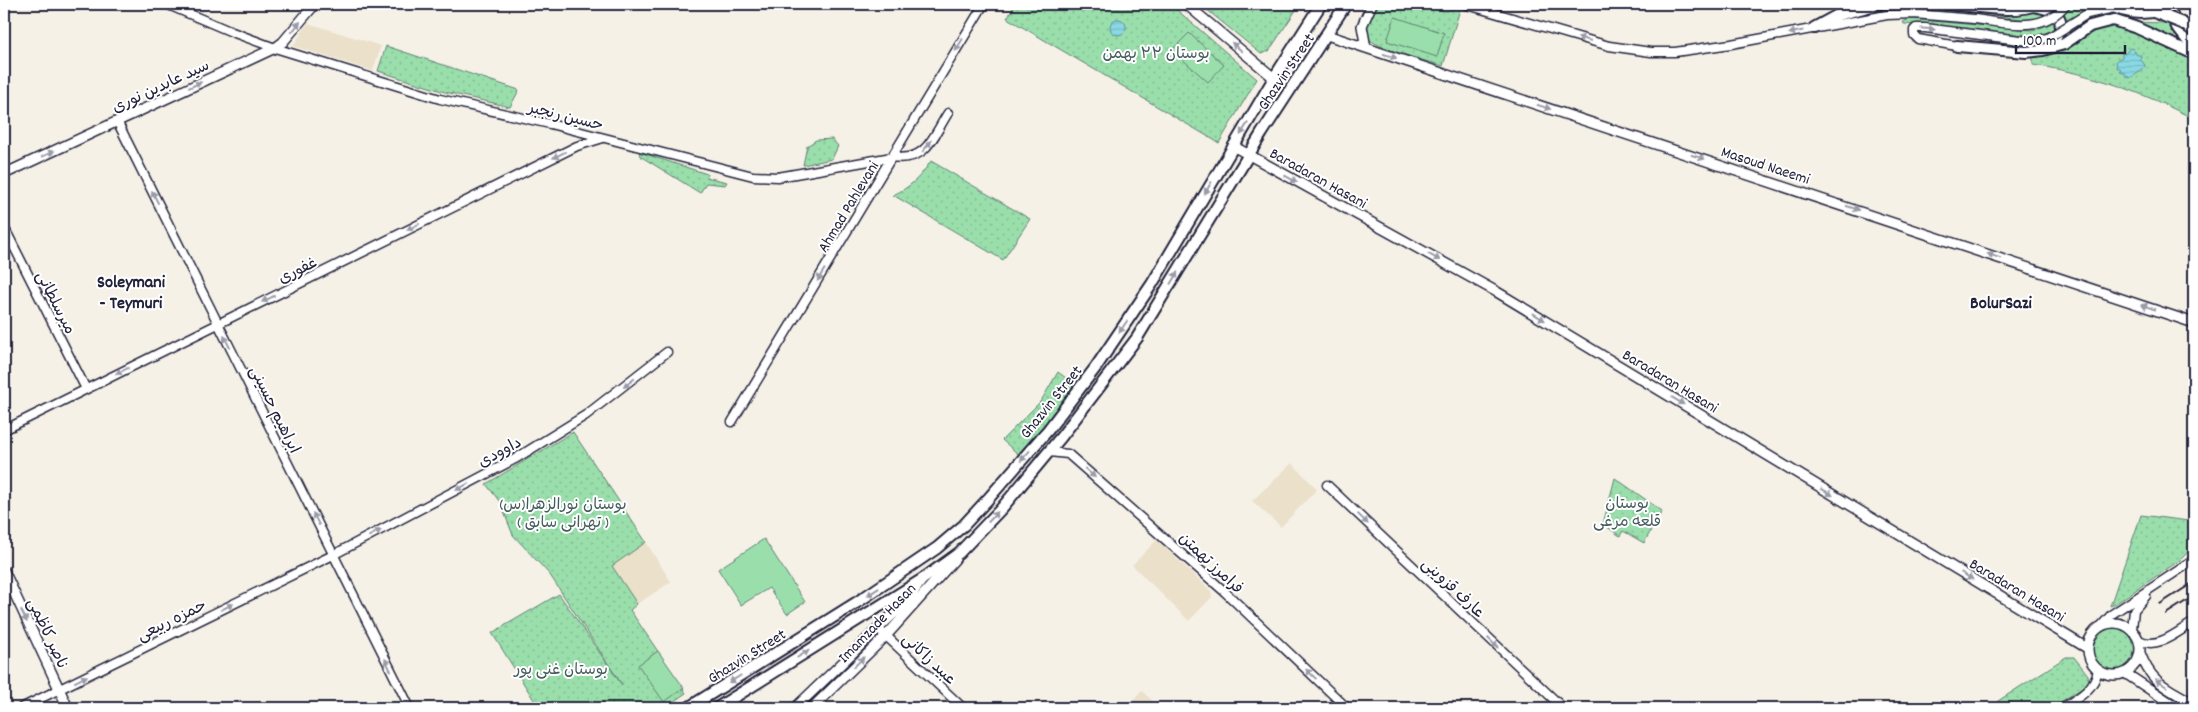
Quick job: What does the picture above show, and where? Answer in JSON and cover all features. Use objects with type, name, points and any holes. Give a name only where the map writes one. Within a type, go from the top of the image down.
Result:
[{"type":"main road","name":"سید عابدین نوری","points":[[4,174],[275,48],[284,42],[315,4]]},
{"type":"main road","points":[[1186,4],[1274,78]]},
{"type":"main road","name":"Ghazvin Street","points":[[688,708],[913,565],[964,525],[1075,398],[1152,284],[1274,78],[1321,4]]},
{"type":"main road","name":"Ghazvin Street","points":[[717,708],[923,579],[959,553],[1049,452],[1137,338],[1290,89],[1346,4]]},
{"type":"main road","points":[[1366,48],[1362,26],[1372,4]]},
{"type":"main road","points":[[1814,28],[1853,6],[1879,4]]},
{"type":"main road","points":[[1947,4],[2002,8],[2035,5],[2049,8],[2059,18],[2061,23],[2058,36],[2043,50]]},
{"type":"main road","points":[[2168,4],[2177,27],[2194,49]]},
{"type":"main road","points":[[2111,6],[2134,13],[2154,12],[2175,4]]},
{"type":"main road","points":[[2154,12],[2194,31]]},
{"type":"main road","points":[[1957,46],[2026,52],[2043,50],[2064,44],[2090,26],[2113,20],[2182,46],[2194,54]]},
{"type":"main road","name":"Masoud Naeemi","points":[[1327,35],[1892,221],[2194,323]]},
{"type":"main road","name":"Baradaran Hasani","points":[[1233,146],[1497,292],[2088,648]]},
{"type":"main road","name":"Imamzade Hasan","points":[[812,708],[886,636],[936,582],[959,553]]},
{"type":"main road","points":[[913,565],[923,579]]},
{"type":"main road","name":"ناصر کاظمی","points":[[4,571],[68,708]]},
{"type":"main road","name":"Imamzade Hasan","points":[[795,708],[905,602],[923,579]]},
{"type":"main road","points":[[2140,653],[2137,661],[2125,673],[2111,675],[2098,670],[2090,659],[2088,648],[2093,632],[2104,624],[2118,622],[2132,629],[2139,640],[2140,653],[2150,675],[2162,685],[2194,704]]},
{"type":"main road","points":[[2125,673],[2178,708]]},
{"type":"street","name":"حسین رنجبر","points":[[166,4],[275,48],[440,99],[550,124],[742,174],[762,177],[778,177],[892,157],[910,158],[921,153],[927,147],[948,113]]},
{"type":"street","name":"Ahmad Pahlevani","points":[[732,422],[984,4]]},
{"type":"street","points":[[1464,4],[1609,46],[1651,52],[1695,50],[1896,15],[1914,14],[2038,24],[2052,17],[2066,4]]},
{"type":"street","points":[[1957,46],[1918,39],[1914,35],[1914,30],[1916,28],[1925,28],[2036,41],[2050,37],[2087,14],[2111,6]]},
{"type":"street","name":"ابراهیم حسینی","points":[[117,121],[410,708]]},
{"type":"street","name":"غفوری","points":[[4,430],[577,146],[604,138]]},
{"type":"street","name":"میرسلطانی","points":[[4,227],[86,389]]},
{"type":"street","name":"داوودی","points":[[333,555],[515,459],[570,426],[620,391],[667,352]]},
{"type":"street","name":"فرامرز تهمتن","points":[[1049,452],[1068,454],[1225,592],[1347,708]]},
{"type":"street","name":"عارف قزوینی","points":[[1327,485],[1563,708]]},
{"type":"street","name":"حمزه ربیعی","points":[[21,708],[333,555]]},
{"type":"street","points":[[2104,624],[2112,614],[2194,560]]},
{"type":"street","points":[[2132,629],[2132,618],[2138,603],[2194,565]]},
{"type":"street","points":[[2139,640],[2148,644],[2157,644],[2194,622]]},
{"type":"street","name":"عبید زاکانی","points":[[878,628],[963,708]]},
{"type":"street","points":[[2062,708],[2086,692],[2094,683],[2098,670]]},
{"type":"shaded area","points":[[308,23],[381,46],[373,71],[293,46]]},
{"type":"shaded area","points":[[1292,463],[1317,489],[1281,527],[1252,501]]},
{"type":"shaded area","points":[[1157,540],[1211,591],[1212,597],[1189,621],[1132,565]]},
{"type":"shaded area","points":[[646,542],[671,582],[637,604],[611,566]]},
{"type":"shaded area","points":[[1142,691],[1160,708],[1126,708]]},
{"type":"green space","name":"بوستان ۲۲ بهمن","points":[[1016,4],[1170,4],[1257,79],[1219,143],[1007,18]]},
{"type":"green space","points":[[1200,4],[1300,4],[1269,51],[1261,54]]},
{"type":"green space","points":[[1375,4],[1419,4],[1447,11],[1461,6],[1443,66],[1390,50],[1371,41],[1365,33],[1365,28],[1367,19]]},
{"type":"green space","points":[[2060,4],[2045,16],[2028,20],[1976,13],[1923,9],[1879,11],[1911,5],[1974,10]]},
{"type":"green space","points":[[2072,4],[2094,4],[2099,7],[2090,9],[2037,36],[1904,24],[1903,22],[1910,19],[2032,30],[2055,21]]},
{"type":"green space","points":[[1395,17],[1444,33],[1437,57],[1387,41]]},
{"type":"green space","points":[[2128,22],[2166,23],[2171,25],[2176,35],[2171,39]]},
{"type":"green space","points":[[2101,24],[2122,25],[2194,59],[2194,119],[2116,85],[2076,73],[2033,65],[2033,55]]},
{"type":"green space","points":[[1189,33],[1224,65],[1208,82],[1172,50]]},
{"type":"green space","points":[[386,46],[519,90],[510,107],[445,92],[378,71]]},
{"type":"green space","points":[[832,139],[838,146],[832,159],[803,165],[807,146],[816,140]]},
{"type":"green space","points":[[639,152],[707,174],[706,177],[727,182],[725,185],[706,183],[700,193],[640,156]]},
{"type":"green space","points":[[931,161],[1030,219],[1003,260],[893,195],[915,181]]},
{"type":"green space","points":[[1058,372],[1074,384],[1055,412],[1018,454],[1002,440],[1041,401]]},
{"type":"green space","name":"بوستان نورالزهرا(س) ( تهرانی سابق )","points":[[573,432],[646,542],[612,566],[637,604],[630,610],[686,693],[664,708],[539,708],[492,633],[559,594],[622,685],[550,575],[513,535],[500,502],[486,484]]},
{"type":"green space","name":"بوستان قلعه مرغی","points":[[1615,478],[1662,511],[1644,543],[1623,531],[1620,536],[1603,524]]},
{"type":"green space","points":[[2141,515],[2189,521],[2194,524],[2194,546],[2179,561],[2110,606]]},
{"type":"green space","points":[[764,539],[805,602],[787,614],[769,588],[741,605],[718,569]]},
{"type":"green space","points":[[2114,625],[2127,629],[2133,635],[2137,648],[2133,661],[2127,667],[2114,671],[2101,667],[2095,661],[2091,648],[2095,635],[2101,629]]},
{"type":"green space","points":[[658,651],[684,688],[664,702],[638,665]]},
{"type":"green space","points":[[2066,657],[2074,657],[2088,675],[2089,681],[2084,687],[2051,708],[1993,708],[1998,701]]},
{"type":"water","points":[[1115,19],[1121,19],[1126,24],[1124,33],[1115,35],[1110,30],[1110,24]]},
{"type":"water","points":[[2130,48],[2137,55],[2141,55],[2140,59],[2145,65],[2143,70],[2130,78],[2125,73],[2120,72],[2121,69],[2117,67],[2116,61],[2122,57],[2122,53],[2125,54]]},
{"type":"railway","points":[[2160,604],[2194,582]]},
{"type":"railway","points":[[2166,614],[2194,596]]},
{"type":"district","name":"Soleymani - Teymuri","points":[[131,291]]},
{"type":"district","name":"BolurSazi","points":[[2001,302]]},
{"type":"park label","name":"بوستان غنی پور","points":[[561,668]]}]
